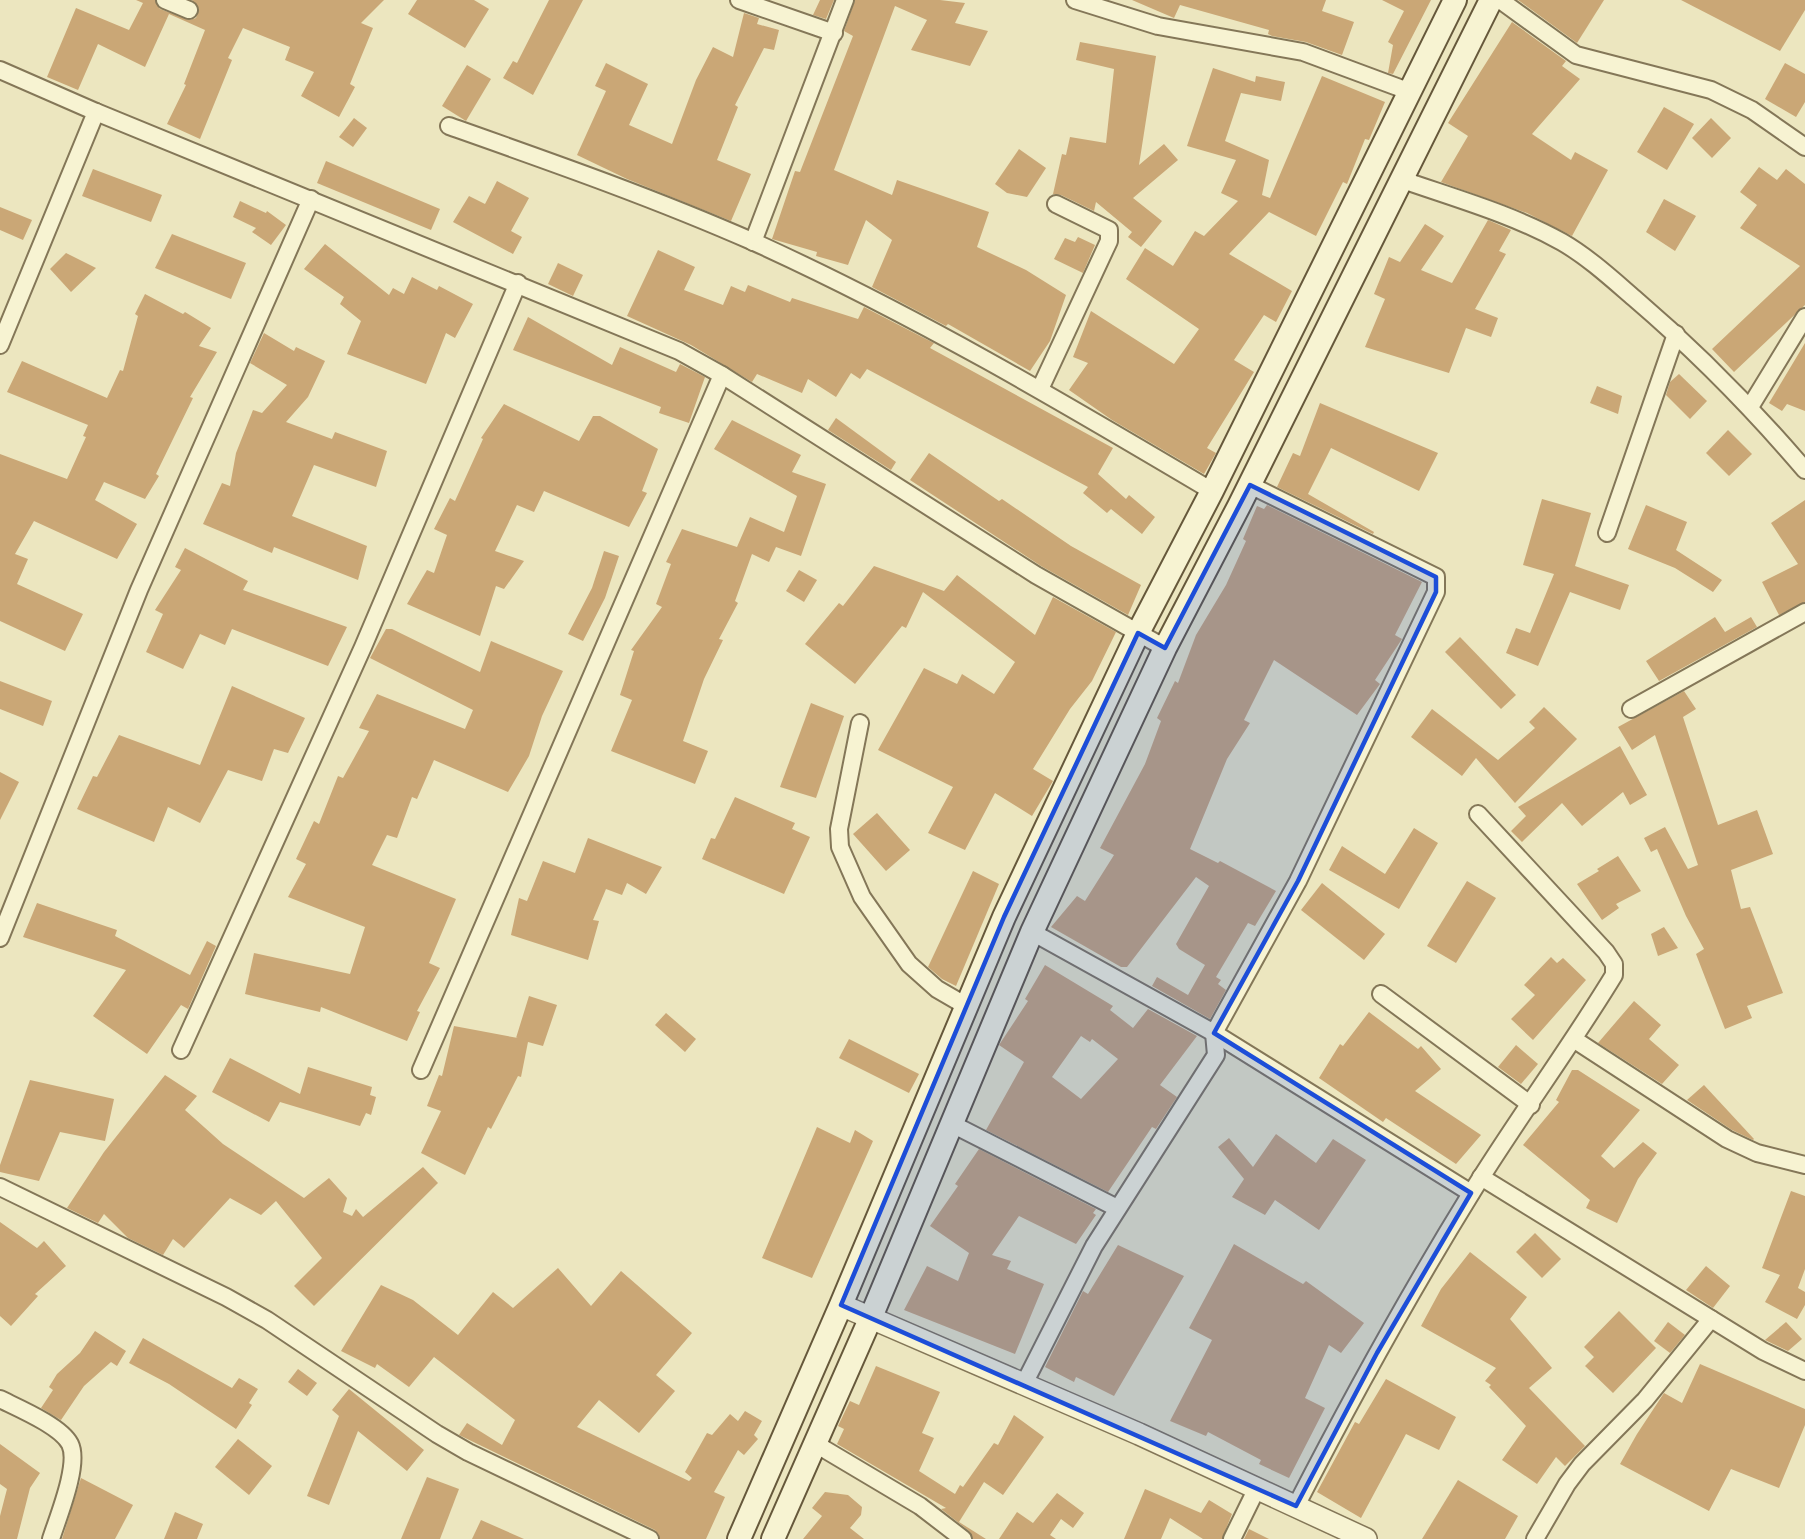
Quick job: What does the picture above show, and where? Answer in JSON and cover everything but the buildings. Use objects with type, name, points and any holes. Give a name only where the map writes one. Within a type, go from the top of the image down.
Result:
[{"type":"main road","points":[[739,1539],[842,1305],[1004,918],[1138,633],[1212,491],[1455,0]]},
{"type":"main road","points":[[773,1539],[871,1317],[1032,932],[1165,648],[1250,485],[1400,179],[1491,0]]},
{"type":"street","points":[[165,0],[189,10]]},
{"type":"street","points":[[739,0],[834,33]]},
{"type":"street","points":[[753,242],[845,0]]},
{"type":"street","points":[[1076,0],[1158,26],[1303,52],[1408,92]]},
{"type":"street","points":[[1500,0],[1576,56],[1711,90],[1752,110],[1805,147]]},
{"type":"street","points":[[0,70],[96,112],[518,283],[679,351],[722,375],[1036,575],[1165,648]]},
{"type":"street","points":[[0,345],[96,112]]},
{"type":"street","points":[[449,126],[613,185],[753,242],[905,315],[1040,389],[1212,491]]},
{"type":"street","points":[[1400,179],[1514,219],[1563,243],[1612,279],[1676,334],[1750,407],[1805,470]]},
{"type":"street","points":[[0,938],[139,590],[311,199]]},
{"type":"street","points":[[1040,389],[1109,241],[1109,230],[1056,204]]},
{"type":"street","points":[[182,1050],[363,648],[518,283]]},
{"type":"street","points":[[1750,407],[1805,317]]},
{"type":"street","points":[[1607,532],[1676,334]]},
{"type":"street","points":[[421,1070],[722,375]]},
{"type":"street","points":[[1024,1384],[1094,1246],[1216,1055],[1214,1033],[1298,881],[1436,592],[1436,577],[1250,485]]},
{"type":"street","points":[[1632,709],[1805,612]]},
{"type":"street","points":[[861,723],[838,829],[840,847],[862,897],[909,964],[937,989],[968,1007]]},
{"type":"street","points":[[1296,1506],[1377,1353],[1471,1193],[1575,1040],[1614,975],[1614,964],[1478,814]]},
{"type":"street","points":[[1032,932],[1214,1033],[1471,1193]]},
{"type":"street","points":[[1381,994],[1531,1105]]},
{"type":"street","points":[[1575,1040],[1727,1139],[1757,1153],[1805,1165]]},
{"type":"street","points":[[952,1124],[1117,1208]]},
{"type":"street","points":[[1481,1177],[1763,1351],[1805,1371]]},
{"type":"street","points":[[0,1187],[226,1297],[267,1320],[458,1446],[650,1539]]},
{"type":"street","points":[[842,1305],[1257,1488],[1366,1539]]},
{"type":"street","points":[[1535,1539],[1567,1484],[1582,1464],[1652,1392],[1711,1319]]},
{"type":"street","points":[[0,1398],[56,1430],[70,1444],[72,1462],[51,1539]]},
{"type":"street","points":[[814,1443],[920,1506],[963,1539]]},
{"type":"street","points":[[1232,1539],[1257,1488]]},
{"type":"highlighted area","points":[[1250,485],[1436,577],[1436,592],[1298,881],[1214,1033],[1471,1193],[1377,1353],[1296,1506],[841,1305],[1004,917],[1138,633],[1165,648]]}]
